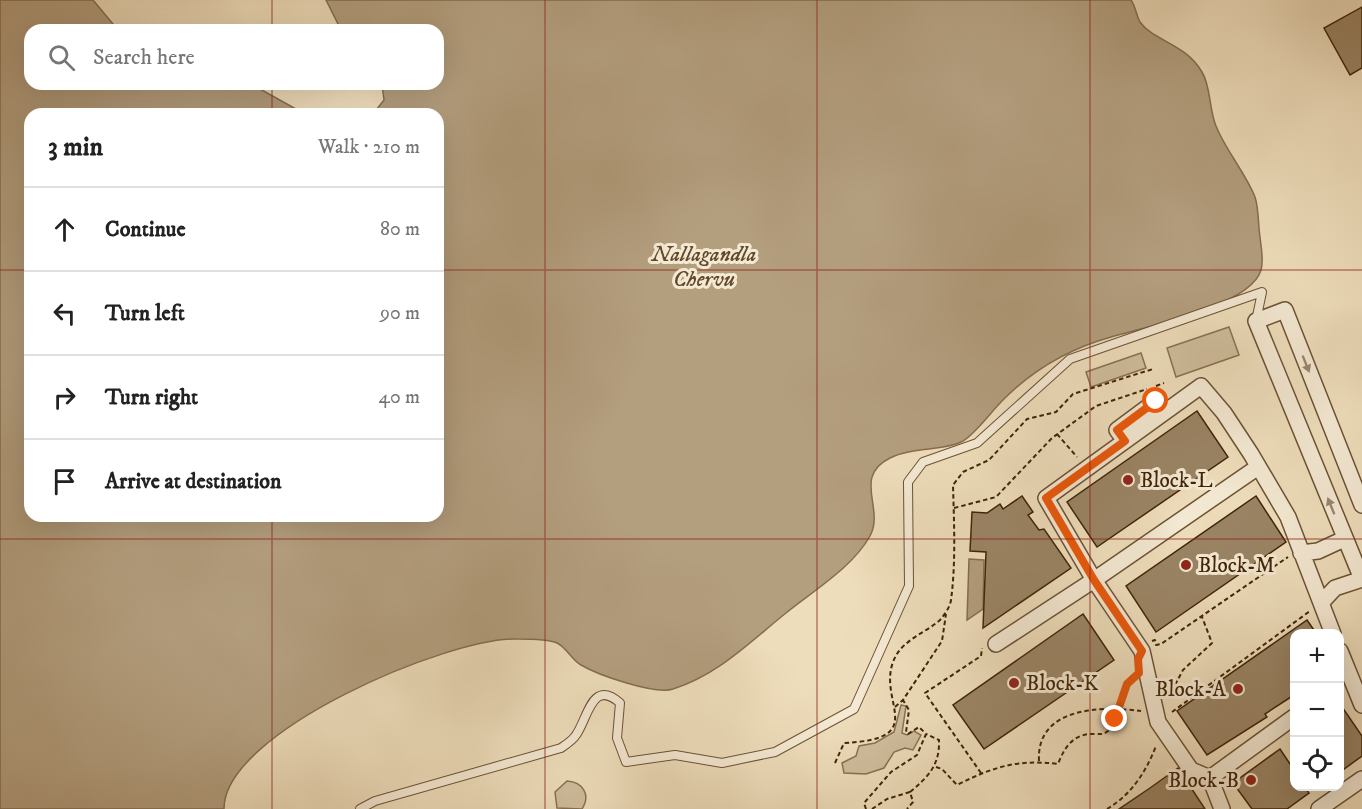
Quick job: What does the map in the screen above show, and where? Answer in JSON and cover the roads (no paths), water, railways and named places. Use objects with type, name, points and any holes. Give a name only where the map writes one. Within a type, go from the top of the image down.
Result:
[{"type":"street","points":[[1322,602],[1335,588],[1362,579],[1256,321],[1285,310],[1359,487],[1362,505]]},
{"type":"street","points":[[1222,809],[1210,778],[1191,770],[1153,713],[1142,651],[1094,580],[1046,498],[1201,386],[1224,413],[1288,517],[1295,555],[1322,602],[1332,629]]},
{"type":"street","points":[[1125,441],[1117,430],[1156,401]]},
{"type":"street","points":[[996,644],[1094,580],[1258,467]]},
{"type":"street","points":[[1295,555],[1318,551],[1344,539]]},
{"type":"street","points":[[1344,681],[1362,705]]},
{"type":"street","points":[[1210,778],[1290,720]]},
{"type":"street","points":[[1319,809],[1362,778]]},
{"type":"lane","points":[[360,809],[375,801],[561,748],[576,735],[593,702],[603,695],[609,695],[620,703],[617,738],[627,762],[675,755],[722,763],[776,752],[854,709],[909,586],[908,482],[923,462],[977,443],[1070,359],[1262,292],[1256,321]]},
{"type":"water","name":"Nallagandla Chervu","points":[[0,0],[93,0],[113,24],[24,24],[24,90],[262,90],[294,108],[24,108],[24,522],[444,522],[444,108],[378,108],[384,100],[383,90],[444,90],[444,24],[338,24],[326,0],[1131,0],[1140,22],[1153,34],[1187,55],[1202,72],[1207,84],[1216,126],[1255,197],[1262,266],[1253,283],[1238,294],[1195,313],[1095,342],[1065,354],[1025,380],[976,430],[961,442],[945,447],[917,450],[890,458],[873,474],[871,494],[874,525],[870,536],[854,558],[733,656],[705,675],[673,689],[653,689],[600,674],[581,665],[557,643],[517,639],[485,643],[442,654],[394,672],[345,694],[298,721],[260,750],[234,780],[224,809],[0,809]]},
{"type":"water","points":[[969,559],[984,560],[983,609],[967,620]]},
{"type":"place","name":"Block-L","points":[[1128,480]]},
{"type":"place","name":"Block-M","points":[[1186,565]]},
{"type":"place","name":"Block-K","points":[[1014,683]]},
{"type":"place","name":"Block-A","points":[[1238,689]]},
{"type":"place","name":"Block-B","points":[[1251,780]]}]
